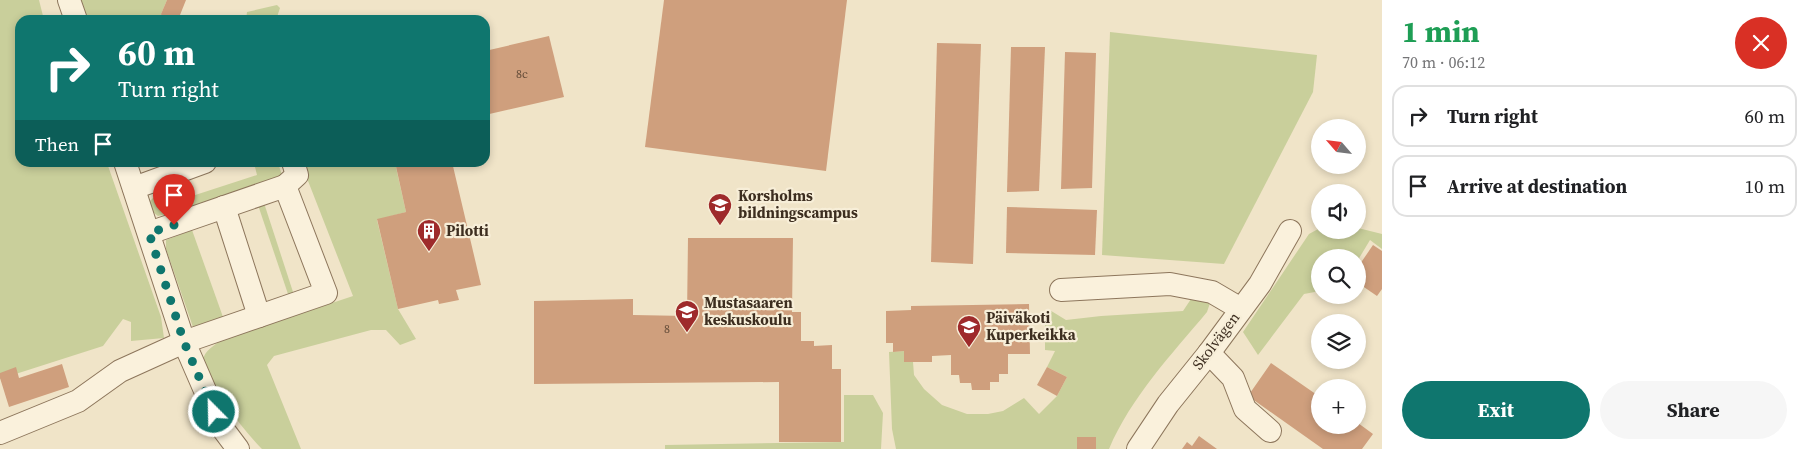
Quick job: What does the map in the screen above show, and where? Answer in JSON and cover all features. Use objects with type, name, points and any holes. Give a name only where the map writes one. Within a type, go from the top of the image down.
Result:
[{"type":"street","points":[[69,0],[74,15]]},
{"type":"street","points":[[127,167],[184,342],[220,425],[238,449]]},
{"type":"street","points":[[134,188],[191,167]]},
{"type":"street","points":[[149,233],[285,186],[297,175],[295,167]]},
{"type":"street","points":[[0,433],[78,401],[120,371],[184,342],[326,293],[285,186]]},
{"type":"street","points":[[224,207],[259,316]]},
{"type":"street","name":"Skolvägen","points":[[1138,449],[1168,404],[1209,353],[1260,284],[1290,230]]},
{"type":"street","points":[[1061,290],[1170,284],[1212,292],[1241,309]]},
{"type":"street","points":[[1209,353],[1233,378],[1245,409],[1270,431]]},
{"type":"green space","points":[[0,0],[39,0],[43,15],[15,15],[15,167],[108,167],[161,317],[164,338],[131,341],[131,322],[123,319],[103,346],[0,379]]},
{"type":"green space","points":[[80,0],[167,0],[161,15],[85,15]]},
{"type":"green space","points":[[277,5],[280,8],[278,15],[247,15],[247,12]]},
{"type":"green space","points":[[1110,32],[1317,55],[1313,92],[1224,264],[1102,255]]},
{"type":"green space","points":[[255,167],[279,167],[282,175],[196,207],[158,216],[154,213],[150,201],[156,195],[179,186],[183,199],[257,175]]},
{"type":"green space","points":[[303,167],[396,167],[406,212],[377,220],[398,309],[416,339],[400,345],[386,330],[371,330],[274,356],[267,365],[301,449],[262,449],[246,432],[218,393],[205,369],[204,357],[221,340],[353,296]]},
{"type":"green space","points":[[264,203],[294,295],[289,297],[258,205]]},
{"type":"green space","points":[[192,230],[223,317],[193,327],[166,249],[166,240]]},
{"type":"green space","points":[[1366,230],[1382,234],[1382,249],[1370,240],[1365,249],[1311,249],[1311,293],[1304,294],[1258,355],[1243,332],[1311,233],[1311,239],[1366,239]]},
{"type":"green space","points":[[1193,296],[1211,300],[1207,312],[1140,394],[1109,449],[896,449],[892,429],[889,352],[904,351],[904,362],[913,362],[914,375],[924,389],[942,405],[967,414],[988,414],[1003,411],[1024,398],[1039,414],[1057,396],[1067,377],[1047,367],[1055,351],[1045,350],[1045,321],[1048,309],[1066,320],[1183,311]]},
{"type":"green space","points":[[844,395],[873,395],[883,413],[881,449],[665,449],[665,445],[844,442]]},
{"type":"building","points":[[167,0],[186,0],[180,15],[161,14]]},
{"type":"building","points":[[664,0],[847,0],[826,171],[645,147]]},
{"type":"building","points":[[549,36],[564,97],[490,114],[490,50]]},
{"type":"building","points":[[937,43],[981,44],[973,264],[931,262]]},
{"type":"building","points":[[1011,47],[1045,47],[1039,191],[1007,192]]},
{"type":"building","points":[[1065,52],[1096,53],[1092,188],[1061,189]]},
{"type":"building","name":"Pilotti","points":[[396,167],[453,167],[481,285],[456,290],[459,300],[439,304],[438,300],[398,309],[377,219],[406,212]]},
{"type":"building","points":[[1007,207],[1097,210],[1095,255],[1006,253]]},
{"type":"building","points":[[688,238],[793,238],[792,312],[801,312],[801,341],[814,341],[814,346],[832,345],[832,369],[841,369],[841,442],[779,442],[779,382],[534,384],[534,301],[633,299],[633,315],[687,316]]},
{"type":"building","points":[[1373,245],[1382,251],[1382,289],[1377,296],[1366,288],[1366,255]]},
{"type":"building","points":[[1029,304],[1030,354],[1008,354],[1008,374],[999,374],[999,382],[990,382],[990,390],[972,390],[971,383],[960,383],[959,375],[951,375],[951,355],[932,356],[932,362],[904,362],[904,351],[893,352],[893,343],[886,343],[886,311],[911,310],[911,306]]},
{"type":"building","points":[[1271,363],[1311,391],[1311,434],[1366,434],[1366,429],[1373,434],[1362,449],[1323,449],[1248,396]]},
{"type":"building","points":[[62,364],[69,387],[9,407],[0,373],[16,367],[19,378]]},
{"type":"building","points":[[1047,367],[1067,377],[1057,396],[1037,385]]},
{"type":"building","points":[[1199,436],[1217,449],[1182,449],[1187,442],[1192,446]]},
{"type":"building","points":[[1077,437],[1096,437],[1096,449],[1077,449]]},
{"type":"place","name":"Korsholms bildningscampus","points":[[720,226]]},
{"type":"place","name":"Pilotti","points":[[429,252]]},
{"type":"place","name":"Mustasaaren keskuskoulu","points":[[687,333]]},
{"type":"place","name":"Päiväkoti Kuperkeikka","points":[[969,348]]},
{"type":"route","points":[[174,225],[149,233],[184,342],[214,412]]}]
